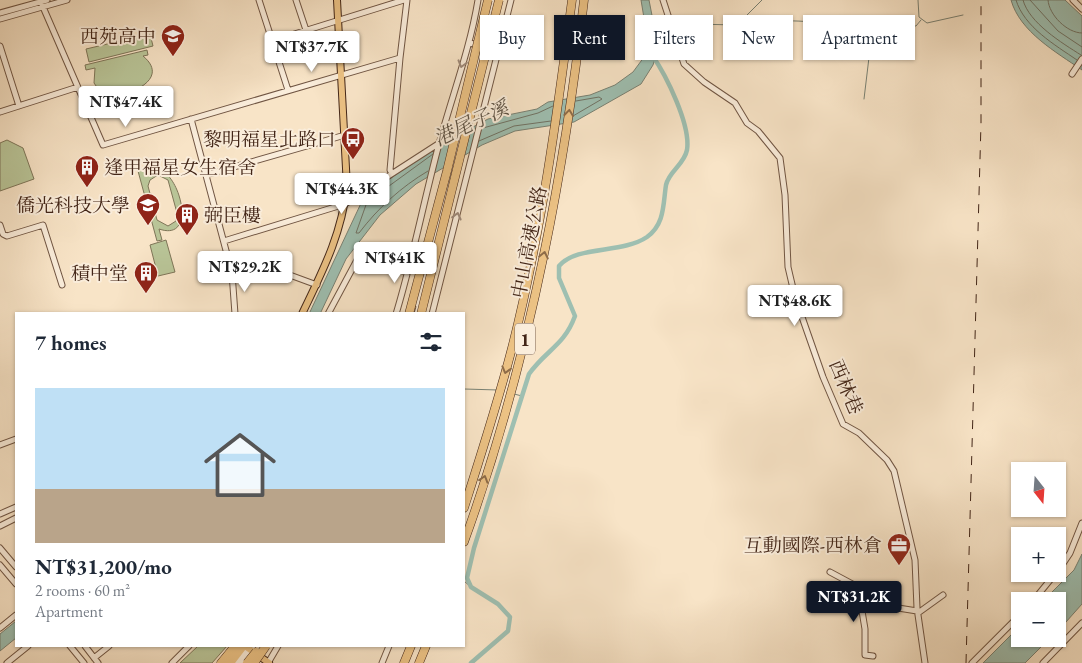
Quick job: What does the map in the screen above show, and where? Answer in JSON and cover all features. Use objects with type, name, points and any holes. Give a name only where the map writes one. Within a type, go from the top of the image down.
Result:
[{"type":"highway","points":[[410,312],[447,171],[488,0]]},
{"type":"highway","points":[[421,312],[496,0]]},
{"type":"highway","name":"中山高速公路","points":[[465,505],[494,416],[512,346],[538,223],[572,0]]},
{"type":"highway","name":"中山高速公路","points":[[465,539],[512,393],[550,227],[567,131],[584,0]]},
{"type":"highway","points":[[221,663],[234,647]]},
{"type":"highway","points":[[230,663],[248,647]]},
{"type":"highway","points":[[247,663],[258,647]]},
{"type":"highway","points":[[254,663],[265,647]]},
{"type":"highway","points":[[404,663],[411,647]]},
{"type":"highway","points":[[419,663],[426,647]]},
{"type":"main road","points":[[303,312],[337,238],[347,187],[338,0]]},
{"type":"main road","points":[[248,647],[268,663]]},
{"type":"street","points":[[0,19],[47,0]]},
{"type":"street","points":[[0,14],[41,3],[67,0]]},
{"type":"street","points":[[259,0],[288,90]]},
{"type":"street","points":[[296,0],[306,30]]},
{"type":"street","points":[[272,41],[405,0],[390,170],[392,173]]},
{"type":"street","points":[[397,312],[478,0]]},
{"type":"street","points":[[492,15],[496,0]]},
{"type":"street","points":[[508,15],[511,0]]},
{"type":"street","name":"西林巷","points":[[663,0],[684,64],[704,82],[735,103],[747,123],[758,131],[780,158],[785,195],[787,262],[795,297],[823,377],[843,424],[859,433],[892,466],[915,560],[918,612],[925,663]]},
{"type":"street","points":[[1073,0],[1082,9]]},
{"type":"street","points":[[41,3],[104,145],[400,58]]},
{"type":"street","points":[[468,43],[480,45]]},
{"type":"street","points":[[0,46],[19,106]]},
{"type":"street","points":[[1072,74],[1082,59]]},
{"type":"street","points":[[415,312],[480,60]]},
{"type":"street","points":[[433,312],[497,60]]},
{"type":"street","points":[[0,112],[78,87]]},
{"type":"street","points":[[191,118],[232,273],[235,312]]},
{"type":"street","points":[[416,312],[462,133]]},
{"type":"street","points":[[206,175],[345,135]]},
{"type":"street","points":[[224,241],[345,204],[439,144]]},
{"type":"street","points":[[0,225],[3,234],[7,236],[43,225],[62,285]]},
{"type":"street","points":[[329,312],[357,260],[408,272]]},
{"type":"street","points":[[232,273],[262,267],[274,268],[317,285]]},
{"type":"street","points":[[0,445],[15,439]]},
{"type":"street","points":[[0,514],[15,507]]},
{"type":"street","points":[[0,526],[15,518]]},
{"type":"street","points":[[1066,558],[1082,523]]},
{"type":"street","points":[[0,548],[15,566]]},
{"type":"street","points":[[0,565],[15,583]]},
{"type":"street","points":[[830,572],[856,585],[861,602],[865,655],[873,656]]},
{"type":"street","points":[[1040,592],[1048,582]]},
{"type":"street","points":[[861,602],[918,612],[942,596]]},
{"type":"street","points":[[0,628],[15,616]]},
{"type":"street","points":[[1043,663],[1082,623]]},
{"type":"street","points":[[972,663],[1011,624]]},
{"type":"street","points":[[7,663],[27,647]]},
{"type":"street","points":[[71,647],[84,663]]},
{"type":"street","points":[[85,647],[98,663]]},
{"type":"street","points":[[94,658],[108,647]]},
{"type":"street","points":[[172,663],[188,647]]},
{"type":"street","points":[[217,663],[230,647]]},
{"type":"street","points":[[236,663],[248,647]]},
{"type":"street","points":[[240,663],[248,647]]},
{"type":"street","points":[[268,663],[277,647]]},
{"type":"street","points":[[382,663],[389,647]]},
{"type":"green space","points":[[150,34],[153,46],[89,62],[86,49]]},
{"type":"green space","points":[[147,50],[148,55],[143,56],[151,65],[152,73],[149,80],[143,86],[124,94],[106,95],[101,93],[94,83],[95,68],[86,70],[85,65]]},
{"type":"green space","points":[[7,140],[23,148],[34,179],[0,191],[0,143]]},
{"type":"green space","points":[[144,170],[146,177],[155,170],[165,173],[173,182],[179,196],[182,210],[180,223],[173,230],[159,229],[162,240],[157,241],[138,171]],"holes":[[[158,175],[168,180],[177,213],[176,221],[168,226],[157,220],[148,186],[150,180]]]},
{"type":"green space","points":[[166,240],[175,272],[158,276],[150,245]]},
{"type":"green space","points":[[197,647],[226,647],[212,663],[180,663]]},
{"type":"water","points":[[641,0],[649,0],[652,15],[644,15]]},
{"type":"water","points":[[1011,0],[1065,0],[1082,16],[1082,70],[1040,40],[1022,22]]},
{"type":"water","points":[[642,60],[654,60],[641,84],[574,122],[515,131],[482,145],[416,184],[380,215],[346,259],[321,312],[310,312],[363,199],[426,152],[488,119],[537,109],[548,102],[590,95],[615,85],[633,72]]},
{"type":"water","points":[[1082,554],[1082,604],[1066,622],[1066,592],[1052,592],[1062,582],[1066,582],[1066,578],[1074,570]]},
{"type":"water","points":[[15,622],[15,639],[0,651],[0,634]]},
{"type":"water","points":[[1011,635],[1011,647],[1041,647],[1025,663],[983,663]]},
{"type":"waterway","points":[[713,24],[737,25],[762,0]]},
{"type":"waterway","points":[[918,0],[919,17],[927,23],[963,15]]},
{"type":"waterway","points":[[915,26],[921,20]]},
{"type":"waterway","points":[[793,21],[862,25],[870,49],[864,99]]},
{"type":"waterway","points":[[471,663],[508,631],[510,617],[498,604],[471,587],[467,578],[474,548],[529,374],[566,334],[575,316],[559,278],[559,266],[567,259],[577,255],[625,246],[637,242],[653,232],[660,220],[668,180],[683,160],[687,150],[685,127],[681,114],[670,87],[655,60]]},
{"type":"waterway","points":[[465,389],[498,390]]},
{"type":"waterway","points":[[514,394],[522,396]]},
{"type":"waterway","points":[[465,582],[471,587]]},
{"type":"railway","points":[[966,663],[981,123],[981,0]]},
{"type":"place","name":"西苑高中","points":[[173,57]]},
{"type":"place","name":"黎明福星北路口","points":[[353,160]]},
{"type":"place","name":"逢甲福星女生宿舍","points":[[87,188]]},
{"type":"place","name":"僑光科技大學","points":[[148,226]]},
{"type":"place","name":"弼臣樓","points":[[187,236]]},
{"type":"place","name":"積中堂","points":[[146,294]]},
{"type":"place","name":"互動國際-西林倉","points":[[899,566]]},
{"type":"water label","name":"港尾子溪","points":[[471,123]]}]
